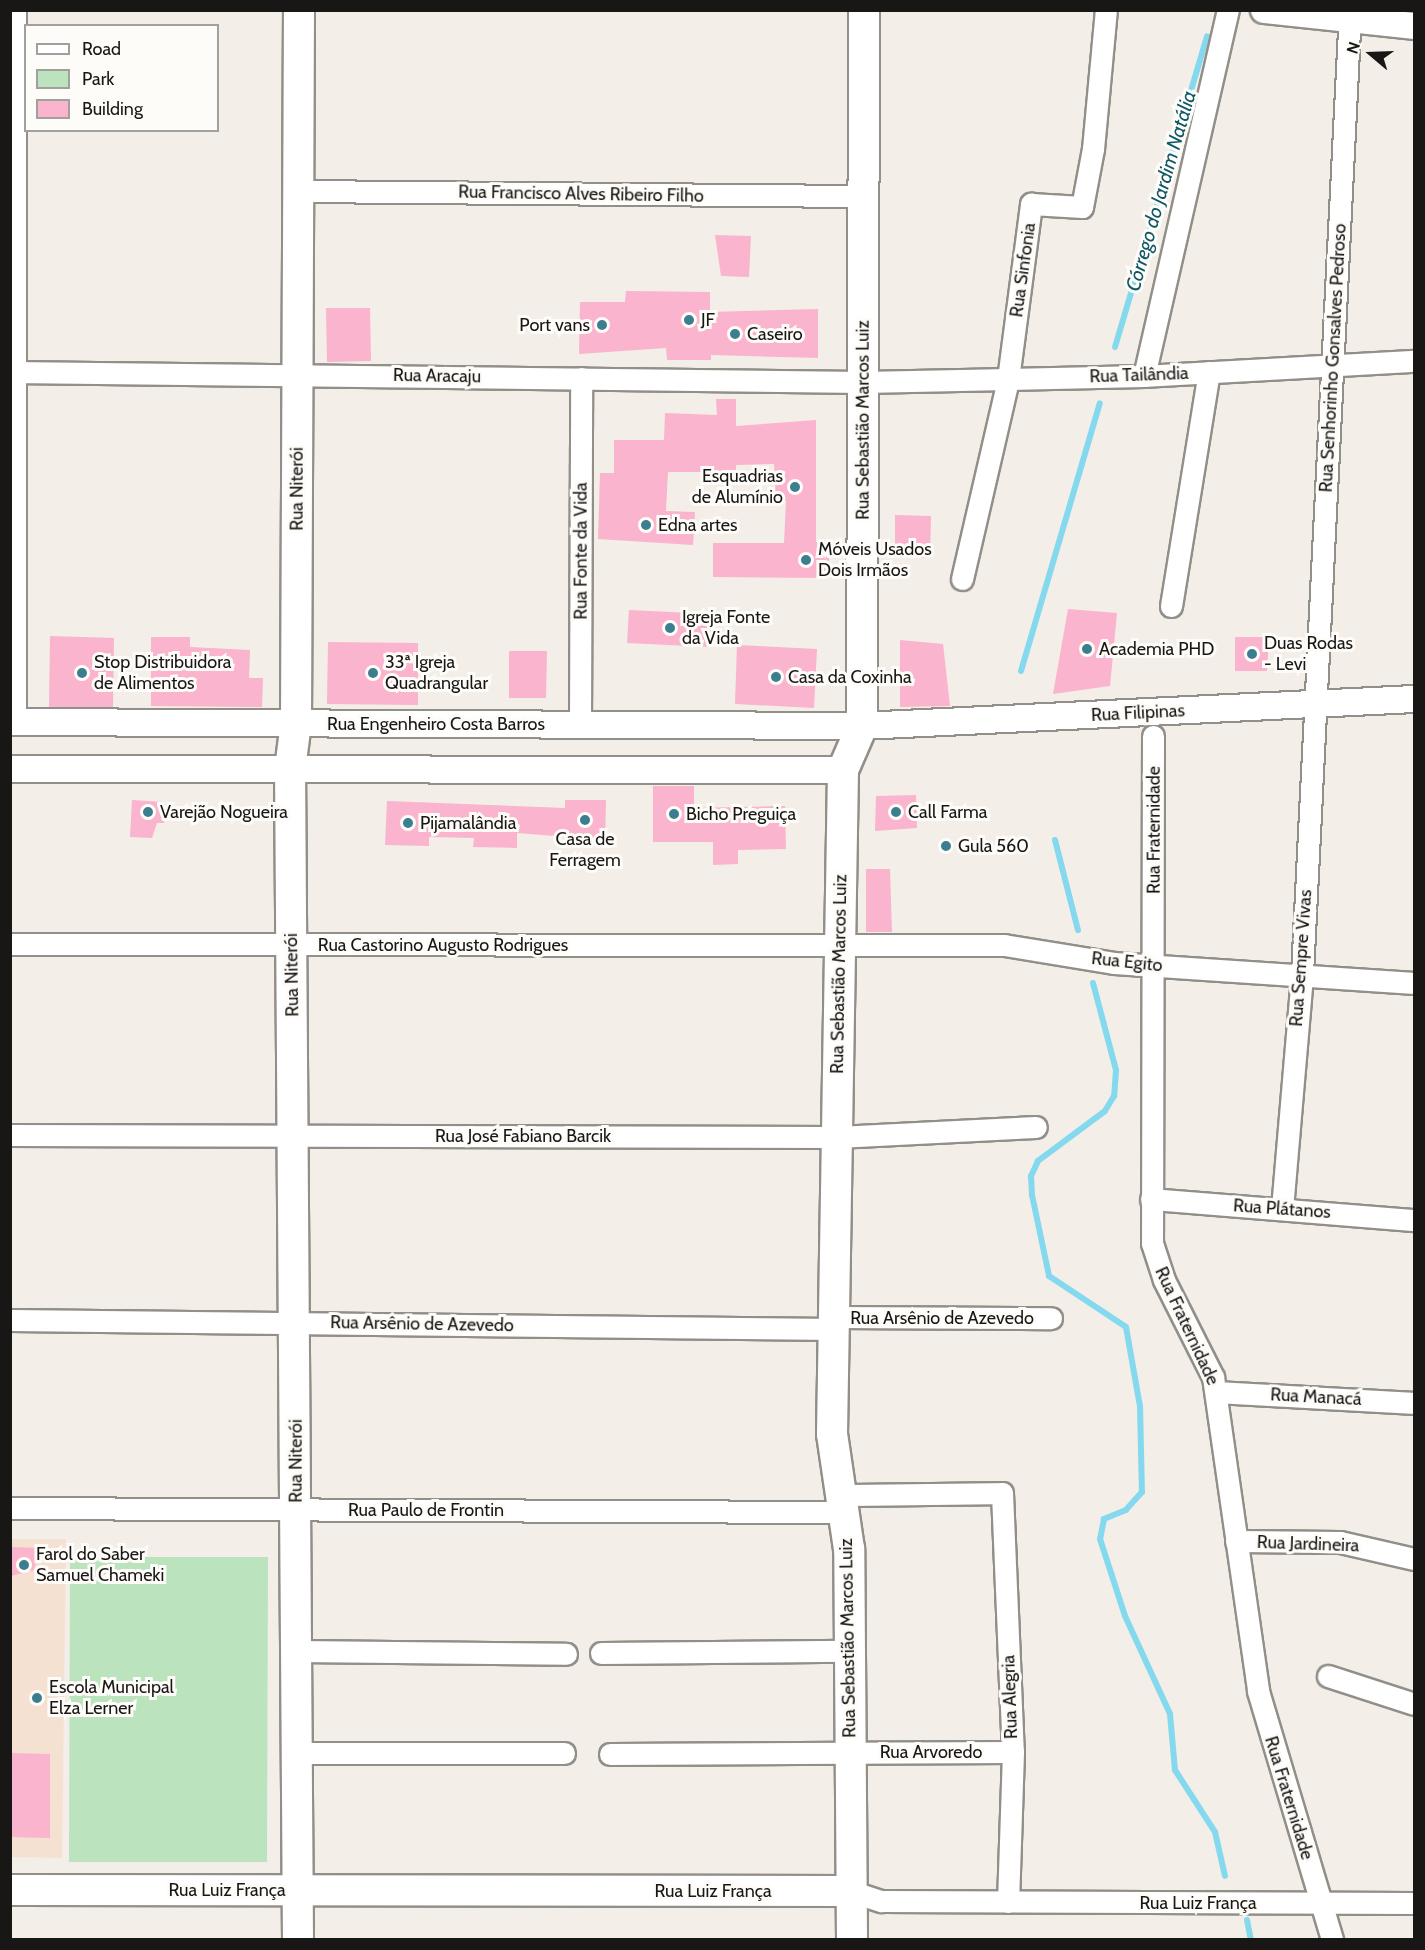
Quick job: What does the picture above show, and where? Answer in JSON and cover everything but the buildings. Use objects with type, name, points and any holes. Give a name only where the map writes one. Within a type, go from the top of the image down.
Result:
[{"type":"main road","name":"Rua Niterói","points":[[298,1940],[290,769],[296,723],[299,10]]},
{"type":"main road","name":"Rua Sebastião Marcos Luiz","points":[[852,1940],[849,1549],[833,1454],[843,770],[862,726],[864,10]]},
{"type":"main road","name":"Rua Luiz França","points":[[10,1890],[850,1891]]},
{"type":"street","points":[[13,722],[15,10]]},
{"type":"street","name":"Rua Sinfonia","points":[[962,579],[1008,379],[1031,204],[1082,207],[1093,149],[1106,10]]},
{"type":"street","points":[[1144,376],[1228,10]]},
{"type":"street","points":[[1264,10],[1350,15],[1414,26]]},
{"type":"street","name":"Rua Senhorinho Gonsalves Pedroso","points":[[1315,705],[1350,15]]},
{"type":"street","name":"Rua Francisco Alves Ribeiro Filho","points":[[298,191],[863,196]]},
{"type":"street","name":"Rua Tailândia","points":[[863,382],[1144,376],[1414,361]]},
{"type":"street","name":"Rua Aracaju","points":[[13,372],[863,382]]},
{"type":"street","points":[[1171,606],[1209,372]]},
{"type":"street","name":"Rua Fonte da Vida","points":[[580,724],[581,378]]},
{"type":"street","name":"Rua Filipinas","points":[[862,726],[1414,699]]},
{"type":"street","name":"Rua Sempre Vivas","points":[[1282,1209],[1302,974],[1315,705]]},
{"type":"street","name":"Rua Engenheiro Costa Barros","points":[[13,722],[862,726]]},
{"type":"street","name":"Rua Fraternidade","points":[[1153,736],[1154,965],[1150,1199],[1156,1262],[1217,1392],[1258,1691],[1332,1940]]},
{"type":"street","points":[[10,769],[843,770]]},
{"type":"street","name":"Rua Castorino Augusto Rodrigues","points":[[10,944],[840,946]]},
{"type":"street","name":"Rua Egito","points":[[840,946],[1022,946],[1154,965],[1414,983]]},
{"type":"street","name":"Rua José Fabiano Barcik","points":[[10,1135],[837,1137],[1036,1127]]},
{"type":"street","name":"Rua Plátanos","points":[[1150,1199],[1414,1220]]},
{"type":"street","name":"Rua Arsênio de Azevedo","points":[[10,1320],[295,1323],[834,1323],[1051,1318]]},
{"type":"street","name":"Rua Manacá","points":[[1217,1392],[1414,1403]]},
{"type":"street","name":"Rua Paulo de Frontin","points":[[10,1508],[296,1509],[841,1504],[1002,1492]]},
{"type":"street","name":"Rua Alegria","points":[[1002,1492],[1013,1752],[1008,1902]]},
{"type":"street","name":"Rua Jardineira","points":[[1236,1541],[1340,1542],[1414,1559]]},
{"type":"street","points":[[296,1651],[566,1654]]},
{"type":"street","points":[[602,1653],[849,1651]]},
{"type":"street","points":[[1328,1676],[1414,1704]]},
{"type":"street","name":"Rua Arvoredo","points":[[610,1754],[1013,1752]]},
{"type":"street","points":[[297,1753],[564,1753]]},
{"type":"street","name":"Rua Luiz França","points":[[850,1891],[881,1901],[1414,1903]]},
{"type":"shaded area","name":"Escola Municipal Elza Lerner","points":[[10,1539],[66,1539],[62,1858],[11,1857]]},
{"type":"green space","points":[[70,1557],[268,1557],[267,1862],[69,1862]]},
{"type":"waterway","name":"Córrego do Jardim Natália","points":[[1115,347],[1207,36]]},
{"type":"waterway","name":"Córrego do Jardim Natália","points":[[1021,671],[1100,403]]},
{"type":"waterway","name":"Córrego do Jardim Natália","points":[[1055,840],[1078,930]]},
{"type":"waterway","name":"Córrego do Jardim Natália","points":[[1093,983],[1116,1070],[1114,1096],[1105,1111],[1038,1161],[1031,1176],[1032,1195],[1049,1276],[1126,1327],[1140,1406],[1142,1492],[1126,1510],[1104,1519],[1100,1539],[1125,1616],[1170,1714],[1175,1770],[1215,1832],[1225,1876]]},
{"type":"waterway","name":"Córrego do Jardim Natália","points":[[1247,1920],[1251,1940]]},
{"type":"place","name":"JF","points":[[689,320]]},
{"type":"place","name":"Port vans","points":[[602,325]]},
{"type":"place","name":"Caseiro","points":[[735,334]]},
{"type":"place","name":"Esquadrias de Alumínio","points":[[795,487]]},
{"type":"place","name":"Edna artes","points":[[646,525]]},
{"type":"place","name":"Móveis Usados Dois Irmãos","points":[[806,560]]},
{"type":"place","name":"Igreja Fonte da Vida","points":[[670,628]]},
{"type":"place","name":"Academia PHD","points":[[1087,649]]},
{"type":"place","name":"Duas Rodas - Levi","points":[[1252,654]]},
{"type":"place","name":"Stop Distribuidora de Alimentos","points":[[82,673]]},
{"type":"place","name":"33ª Igreja Quadrangular","points":[[373,673]]},
{"type":"place","name":"Casa da Coxinha","points":[[776,677]]},
{"type":"place","name":"Varejão Nogueira","points":[[148,812]]},
{"type":"place","name":"Call Farma","points":[[896,812]]},
{"type":"place","name":"Bicho Preguiça","points":[[674,814]]},
{"type":"place","name":"Casa de Ferragem","points":[[585,820]]},
{"type":"place","name":"Pijamalândia","points":[[408,823]]},
{"type":"place","name":"Gula 560","points":[[946,846]]},
{"type":"place","name":"Farol do Saber Samuel Chameki","points":[[24,1565]]},
{"type":"place","name":"Escola Municipal Elza Lerner","points":[[37,1698]]}]
